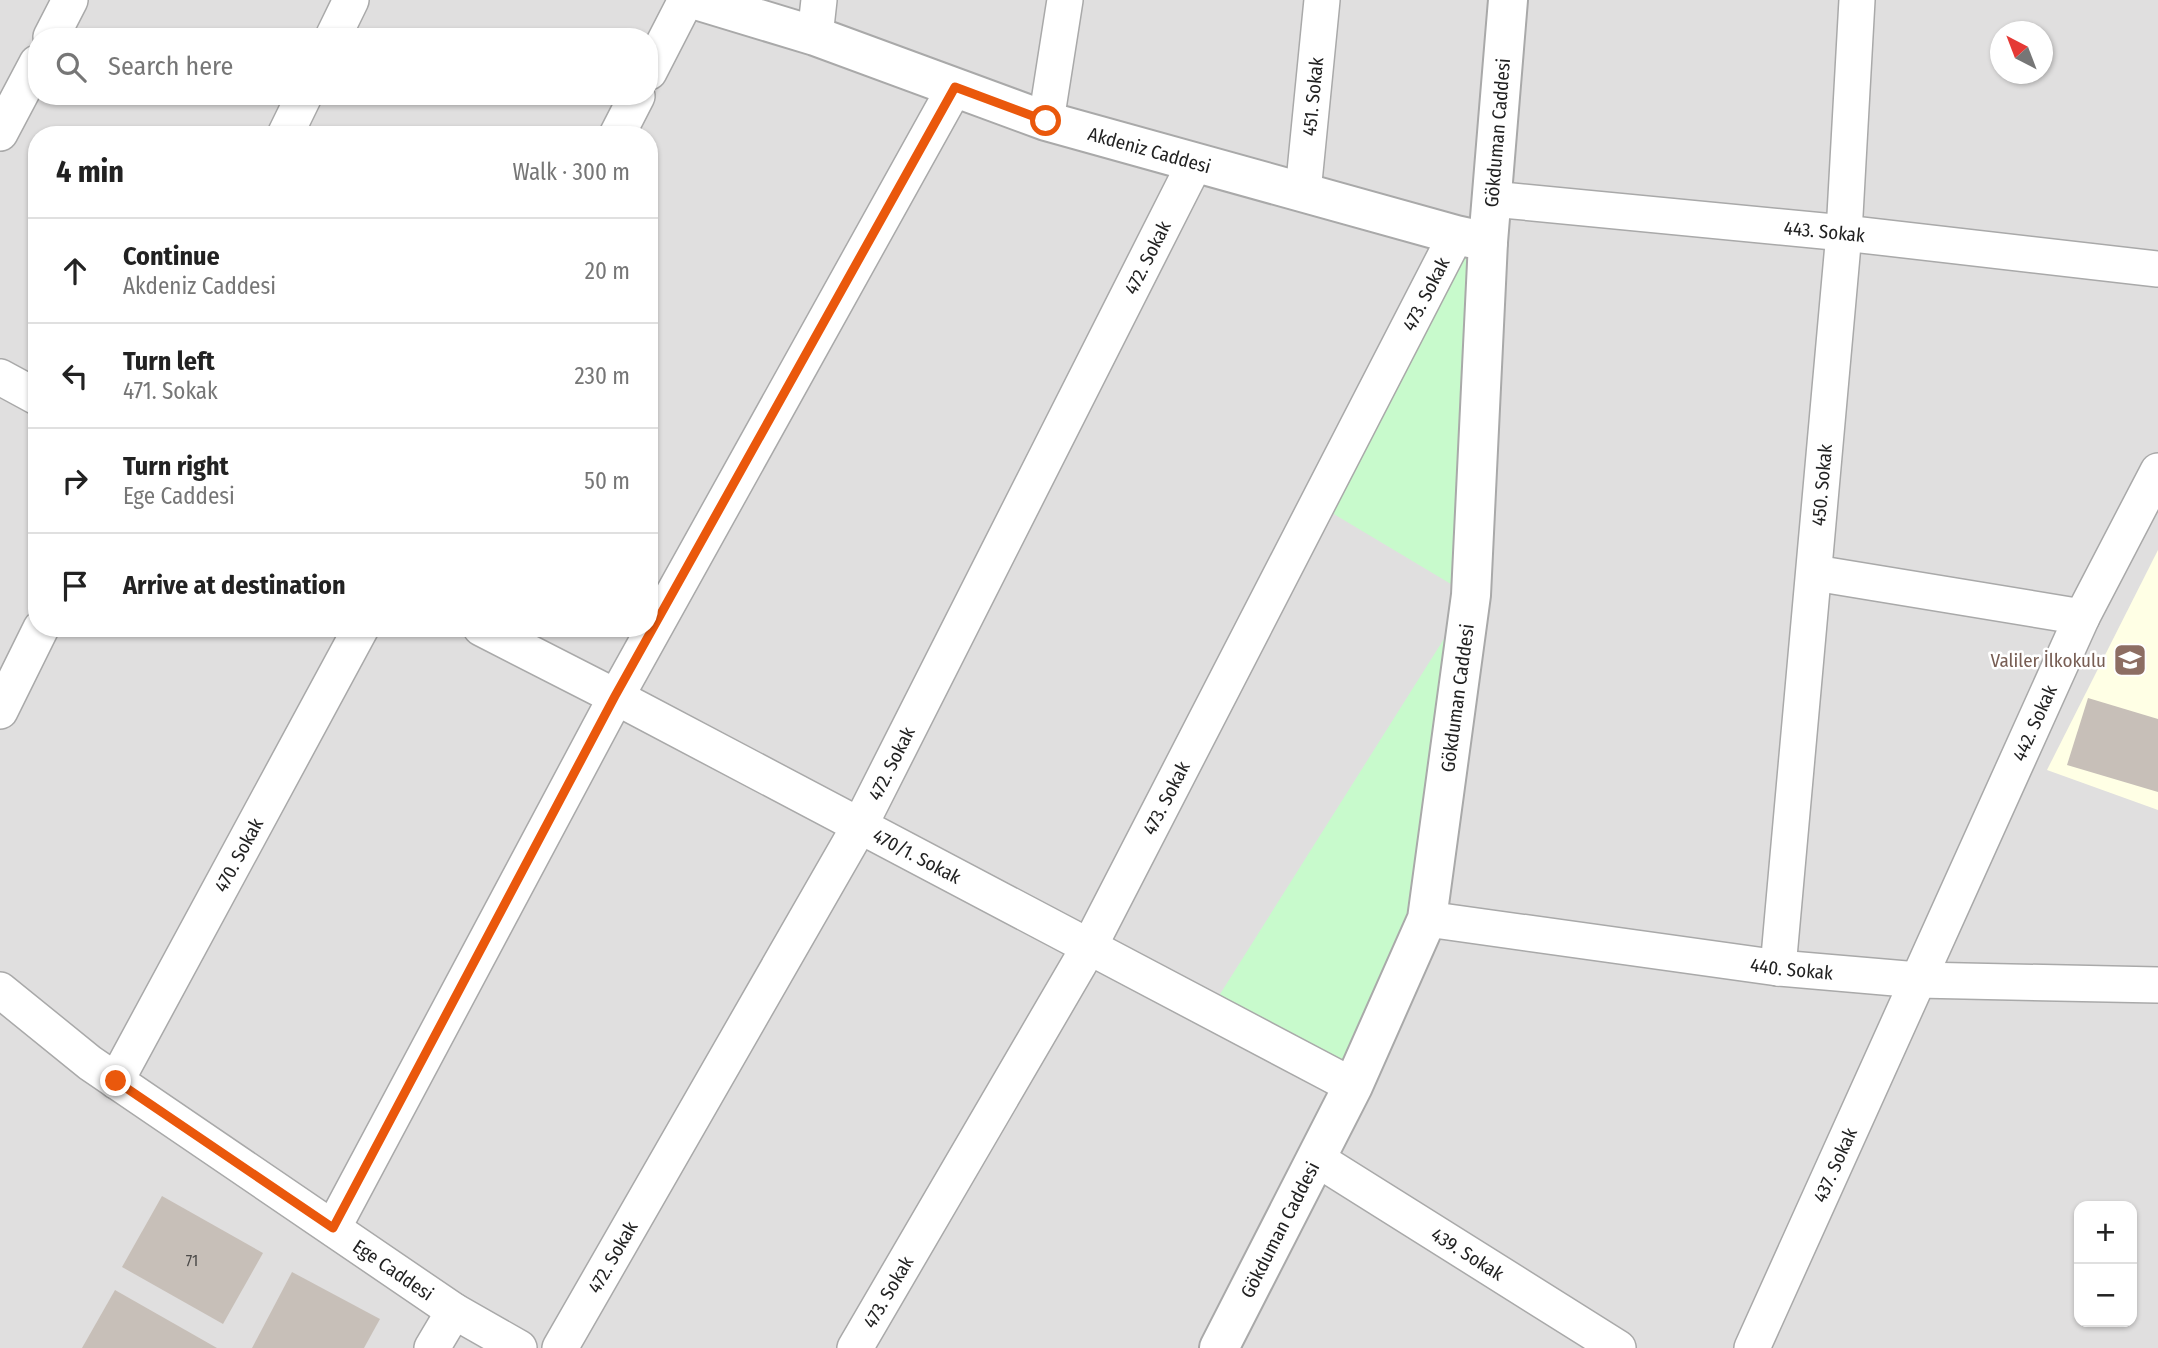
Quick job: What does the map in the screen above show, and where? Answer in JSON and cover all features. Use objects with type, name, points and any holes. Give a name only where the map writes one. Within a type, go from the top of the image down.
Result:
[{"type":"street","points":[[56,28],[70,0]]},
{"type":"street","points":[[337,28],[351,0]]},
{"type":"street","points":[[658,54],[686,0]]},
{"type":"street","name":"Akdeniz Caddesi","points":[[696,0],[817,18],[955,87],[1046,121],[1472,239]]},
{"type":"street","points":[[1046,121],[1065,0]]},
{"type":"street","name":"451. Sokak","points":[[1303,192],[1322,0]]},
{"type":"street","name":"Gökduman Caddesi","points":[[1219,1348],[1353,1086],[1427,919],[1471,595],[1472,239],[1492,199],[1508,0]]},
{"type":"street","name":"450. Sokak","points":[[1778,968],[1843,233],[1857,0]]},
{"type":"street","points":[[0,133],[28,80]]},
{"type":"street","points":[[658,619],[955,87]]},
{"type":"street","points":[[289,126],[300,105]]},
{"type":"street","points":[[622,126],[632,105]]},
{"type":"street","name":"472. Sokak","points":[[560,1348],[859,827],[1195,163]]},
{"type":"street","name":"443. Sokak","points":[[1492,199],[1843,233],[2158,269]]},
{"type":"street","name":"473. Sokak","points":[[855,1348],[1089,947],[1472,239]]},
{"type":"street","points":[[0,377],[28,392]]},
{"type":"street","name":"442. Sokak","points":[[1917,980],[2081,617],[2158,471]]},
{"type":"street","points":[[1815,573],[2081,617]]},
{"type":"street","points":[[0,711],[37,637]]},
{"type":"street","name":"470. Sokak","points":[[116,1081],[357,637]]},
{"type":"street","name":"470/1. Sokak","points":[[499,637],[1353,1086]]},
{"type":"street","points":[[333,1228],[648,637]]},
{"type":"street","name":"440. Sokak","points":[[1427,919],[1778,968],[1917,980],[2158,985]]},
{"type":"street","name":"437. Sokak","points":[[1752,1348],[1917,980]]},
{"type":"street","name":"Ege Caddesi","points":[[0,990],[116,1081],[454,1311],[519,1348]]},
{"type":"street","name":"439. Sokak","points":[[1317,1159],[1618,1348]]},
{"type":"street","points":[[432,1348],[454,1311]]},
{"type":"shaded area","points":[[0,0],[2158,0],[2158,1348],[0,1348]]},
{"type":"shaded area","name":"Valiler İlkokulu","points":[[2158,550],[2158,810],[2047,770]]},
{"type":"green space","points":[[1456,235],[1488,242],[1471,596],[1317,504]]},
{"type":"green space","points":[[1471,596],[1437,921],[1353,1086],[1210,1010]]},
{"type":"building","points":[[2088,698],[2158,719],[2158,792],[2067,765]]},
{"type":"building","points":[[162,1196],[263,1253],[223,1324],[122,1267]]},
{"type":"building","points":[[292,1272],[380,1319],[364,1348],[252,1348]]},
{"type":"building","points":[[115,1290],[217,1348],[82,1348]]},
{"type":"place","name":"Valiler İlkokulu","points":[[2130,660]]},
{"type":"route","points":[[116,1081],[333,1228],[615,696],[955,87],[1046,121]]}]
